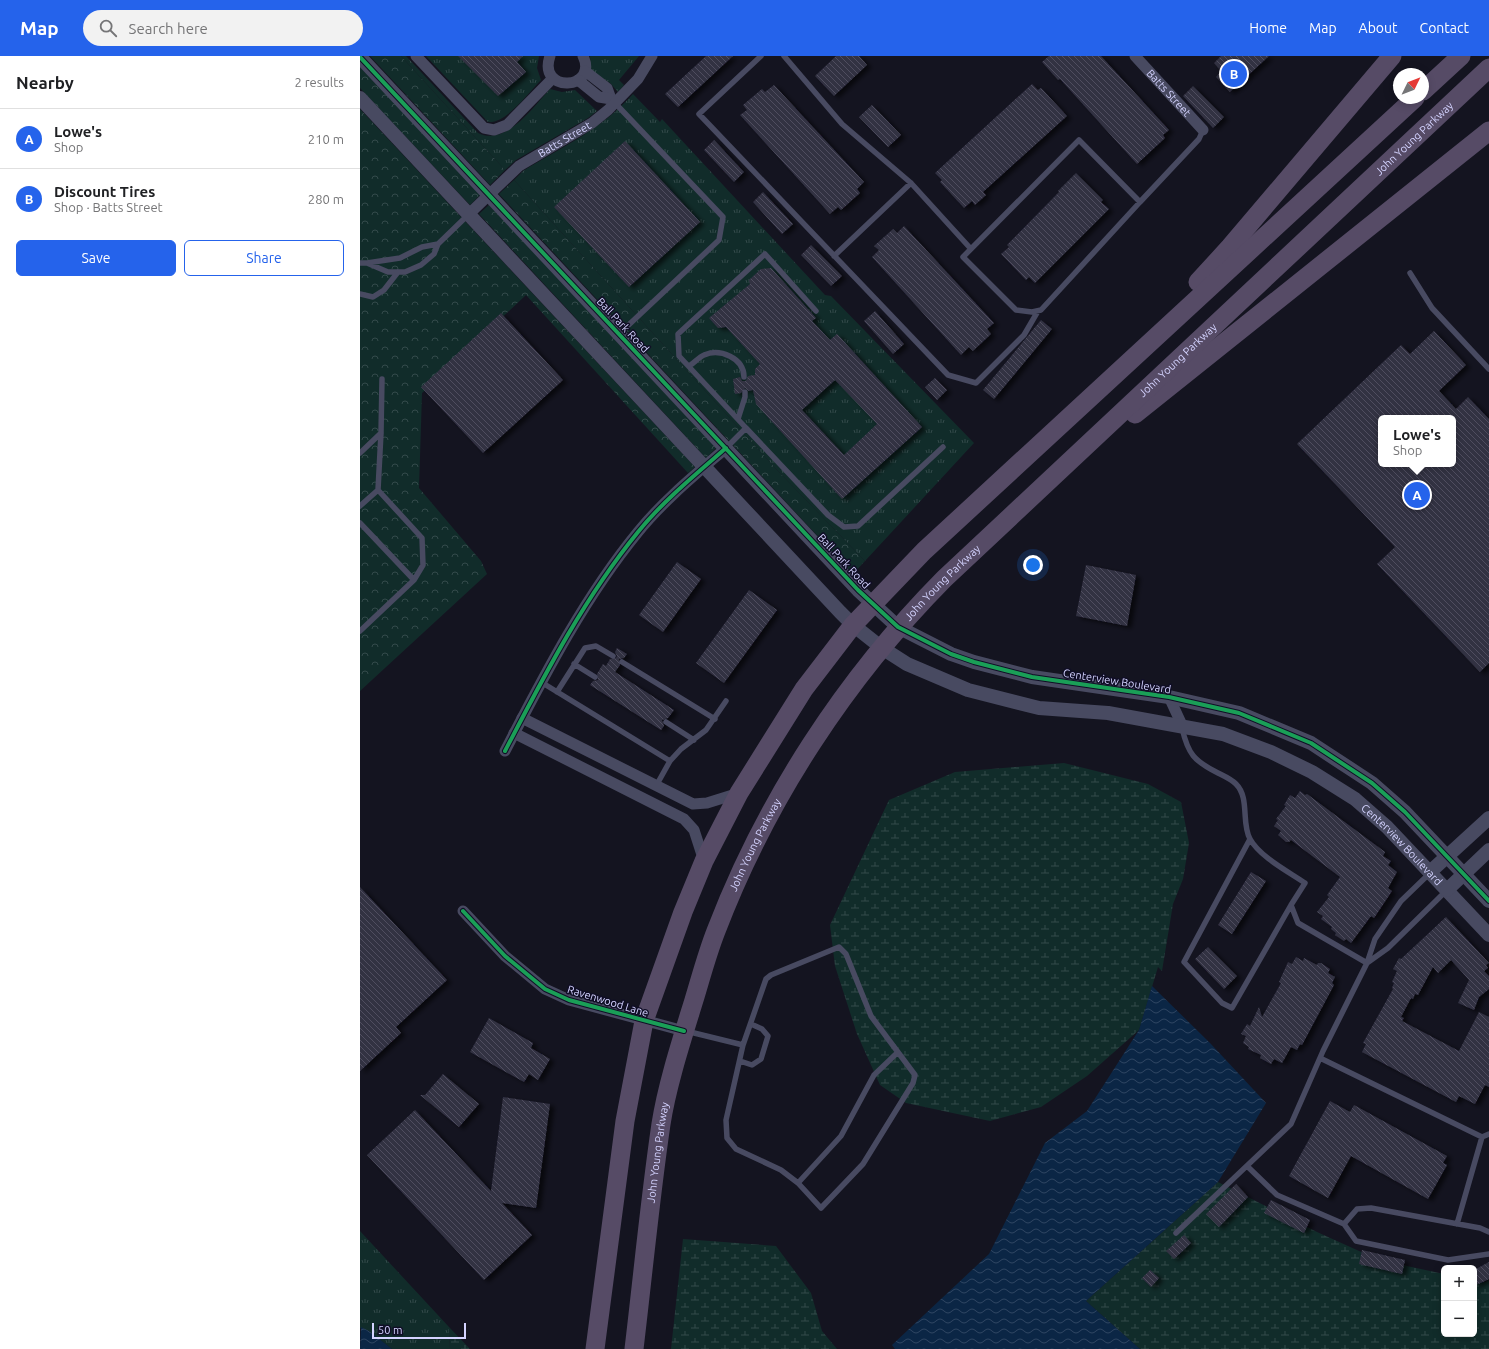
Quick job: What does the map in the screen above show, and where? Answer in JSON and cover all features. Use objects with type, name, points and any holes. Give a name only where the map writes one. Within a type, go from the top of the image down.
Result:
[{"type":"highway","points":[[1164,328],[1190,291],[1230,247],[1392,56]]},
{"type":"highway","points":[[1429,85],[1461,56]]},
{"type":"highway","name":"John Young Parkway","points":[[634,1349],[662,1122],[684,1031],[716,932],[757,839],[793,772],[846,695],[898,627],[944,579],[1489,68]]},
{"type":"highway","points":[[595,1349],[625,1121],[644,1021],[683,912],[704,861],[739,793],[804,689],[853,626],[924,551],[1408,104]]},
{"type":"highway","points":[[1030,497],[1489,131]]},
{"type":"street","points":[[416,56],[484,128],[494,130],[507,125],[553,78]]},
{"type":"street","points":[[550,56],[548,67],[553,78],[568,84],[578,80],[585,71],[586,64],[583,56]]},
{"type":"street","name":"Batts Street","points":[[469,214],[519,166],[592,123],[613,101],[638,79],[652,56]]},
{"type":"street","name":"Batts Street","points":[[1135,56],[1203,130]]},
{"type":"street","name":"Ball Park Road","points":[[360,57],[873,604]]},
{"type":"street","points":[[585,71],[607,88],[613,101]]},
{"type":"street","points":[[578,80],[599,97],[613,101]]},
{"type":"street","points":[[360,98],[853,626]]},
{"type":"street","points":[[504,751],[541,682],[586,606],[630,542],[656,512],[726,448]]},
{"type":"street","name":"Centerview Boulevard","points":[[873,604],[898,627],[951,654],[974,662],[1032,677],[1169,698],[1239,713],[1311,743],[1372,783],[1405,812],[1463,874]]},
{"type":"street","name":"Centerview Boulevard","points":[[853,626],[906,664],[968,690],[1039,708],[1108,713],[1182,725],[1223,734],[1270,752],[1312,772],[1355,799],[1387,827],[1489,935]]},
{"type":"street","points":[[1169,698],[1182,725]]},
{"type":"street","points":[[522,718],[656,787],[693,804],[707,804],[739,793]]},
{"type":"street","points":[[514,733],[650,800],[684,819],[694,830],[704,861]]},
{"type":"street","points":[[650,800],[656,787]]},
{"type":"street","points":[[1430,872],[1489,818]]},
{"type":"street","points":[[1447,890],[1489,850]]},
{"type":"street","points":[[1463,874],[1489,901]]},
{"type":"street","name":"Ravenwood Lane","points":[[463,911],[504,956],[545,989],[569,1000],[684,1031]]},
{"type":"lane","points":[[761,56],[699,114],[948,375],[976,383],[1024,335],[1038,311]]},
{"type":"lane","points":[[784,56],[842,124],[911,183],[971,249]]},
{"type":"lane","points":[[613,101],[723,217],[720,240],[619,334]]},
{"type":"lane","points":[[1140,202],[1079,140],[963,257],[1016,310],[1032,312],[1041,310],[1199,139],[1203,130]]},
{"type":"lane","points":[[834,256],[911,183]]},
{"type":"lane","points":[[360,262],[388,272],[404,272],[421,265],[434,254],[438,244],[469,214]]},
{"type":"lane","points":[[367,264],[400,258],[422,247],[438,244]]},
{"type":"lane","points":[[816,310],[765,254],[678,334],[679,356],[828,515],[844,527],[858,526],[943,447]]},
{"type":"lane","points":[[360,294],[373,297],[384,290],[398,272]]},
{"type":"lane","points":[[1410,273],[1432,308],[1489,369]]},
{"type":"lane","points":[[689,366],[704,355],[718,352],[735,359],[744,371],[744,376]]},
{"type":"lane","points":[[360,506],[378,490],[382,379]]},
{"type":"lane","points":[[738,419],[745,397],[745,392]]},
{"type":"lane","points":[[726,448],[746,428]]},
{"type":"lane","points":[[360,453],[381,433]]},
{"type":"lane","points":[[360,631],[414,580],[423,565],[422,538],[378,490]]},
{"type":"lane","points":[[360,523],[414,580]]},
{"type":"lane","points":[[557,692],[585,648],[596,646],[612,656]]},
{"type":"lane","points":[[622,662],[715,719]]},
{"type":"lane","points":[[574,664],[596,677]]},
{"type":"lane","points":[[541,682],[670,761]]},
{"type":"lane","points":[[656,787],[670,761],[681,749],[706,730],[726,702]]},
{"type":"lane","points":[[666,722],[694,740]]},
{"type":"lane","points":[[1182,725],[1188,749],[1193,757],[1203,766],[1229,778],[1236,784],[1242,793],[1250,839],[1262,852],[1305,883],[1232,1008],[1222,1003],[1184,962],[1250,839]]},
{"type":"lane","points":[[1176,1233],[1291,1124],[1320,1058],[1367,963],[1375,940],[1401,901],[1430,872]]},
{"type":"lane","points":[[1367,963],[1388,948],[1447,890]]},
{"type":"lane","points":[[1291,905],[1298,923],[1367,963]]},
{"type":"lane","points":[[839,947],[846,954],[871,1016],[897,1053],[915,1075],[914,1083],[863,1164],[821,1208],[798,1183],[781,1170],[736,1149],[727,1138],[726,1120],[743,1044],[751,1024],[766,979],[771,975],[839,947]]},
{"type":"lane","points":[[740,1061],[752,1065],[761,1059],[768,1036],[762,1029],[751,1024]]},
{"type":"lane","points":[[684,1031],[743,1044]]},
{"type":"lane","points":[[798,1183],[841,1136],[874,1075],[897,1053]]},
{"type":"lane","points":[[1320,1058],[1482,1137],[1489,1134]]},
{"type":"lane","points":[[1457,1224],[1482,1137]]},
{"type":"lane","points":[[1247,1166],[1276,1195],[1344,1224],[1356,1241],[1448,1260],[1489,1254]]},
{"type":"lane","points":[[1344,1224],[1357,1210],[1371,1208],[1480,1228],[1489,1232]]},
{"type":"green space","points":[[370,56],[401,56],[505,170],[490,185]]},
{"type":"green space","points":[[401,56],[406,56],[478,133],[488,136],[509,130],[528,114],[550,89],[562,92],[575,90],[597,111],[588,118],[516,160],[505,170]]},
{"type":"green space","points":[[426,56],[539,56],[537,68],[541,80],[509,113],[495,121],[488,122]]},
{"type":"green space","points":[[590,56],[639,56],[619,80],[624,85],[618,92],[610,83],[591,71]]},
{"type":"green space","points":[[360,67],[480,195],[470,205],[360,88]]},
{"type":"green space","points":[[633,94],[660,122],[662,119],[825,295],[831,296],[974,443],[865,561],[776,469],[514,180],[523,171],[581,137],[595,127]]},
{"type":"green space","points":[[360,109],[695,467],[688,473],[526,295],[422,393],[419,488],[481,561],[487,574],[360,691]]},
{"type":"green space","points":[[514,180],[776,469],[865,561],[853,574],[499,194]]},
{"type":"green space","points":[[489,205],[716,448],[706,458],[479,214]]},
{"type":"green space","points":[[1064,763],[1148,784],[1181,802],[1189,843],[1183,879],[1173,904],[1162,971],[1158,967],[1139,1030],[1087,1076],[1041,1107],[990,1121],[906,1103],[880,1085],[857,1034],[835,966],[830,925],[889,800],[955,772]]},
{"type":"green space","points":[[1218,1182],[1317,1232],[1379,1260],[1441,1273],[1441,1337],[1477,1337],[1477,1281],[1485,1282],[1489,1280],[1489,1349],[1140,1349],[1086,1301]]},
{"type":"green space","points":[[360,1231],[449,1327],[450,1349],[392,1349],[369,1331],[360,1328]]},
{"type":"green space","points":[[683,1239],[776,1246],[811,1293],[822,1331],[837,1349],[671,1349]]},
{"type":"green space","points":[[449,1327],[470,1349],[450,1349]]},
{"type":"water","points":[[1152,986],[1210,1043],[1266,1103],[1218,1182],[1086,1301],[1140,1349],[895,1349],[892,1345],[989,1254],[1045,1143],[1087,1111],[1139,1030]]},
{"type":"water","points":[[361,1327],[369,1331],[392,1349],[360,1349]]},
{"type":"building","points":[[458,56],[523,56],[517,62],[526,72],[498,96]]},
{"type":"building","points":[[706,56],[733,56],[678,107],[665,94]]},
{"type":"building","points":[[836,56],[859,56],[867,65],[834,96],[815,76]]},
{"type":"building","points":[[1049,56],[1101,56],[1169,130],[1163,135],[1165,138],[1137,164],[1060,79],[1058,80],[1042,62]]},
{"type":"building","points":[[1221,56],[1269,56],[1230,92],[1216,77],[1221,71],[1214,63]]},
{"type":"building","points":[[1032,84],[1038,90],[1041,88],[1067,116],[983,192],[986,195],[975,205],[972,201],[964,208],[940,182],[942,180],[935,173]]},
{"type":"building","points":[[774,85],[864,182],[857,189],[860,193],[841,210],[838,207],[830,214],[740,115],[747,110],[743,105],[762,89],[765,92]]},
{"type":"building","points":[[1193,86],[1224,117],[1213,128],[1183,96]]},
{"type":"building","points":[[872,105],[901,135],[888,147],[859,117]]},
{"type":"building","points":[[714,140],[744,172],[734,182],[704,150]]},
{"type":"building","points":[[625,141],[700,222],[629,287],[554,207]]},
{"type":"building","points":[[1076,173],[1103,200],[1101,202],[1109,209],[1035,283],[1029,277],[1026,280],[1001,254],[1009,247],[1007,245]]},
{"type":"building","points":[[763,192],[793,224],[782,234],[753,202]]},
{"type":"building","points":[[904,226],[994,323],[987,329],[991,334],[973,351],[969,347],[961,355],[872,257],[879,250],[874,246],[893,229],[897,233]]},
{"type":"building","points":[[811,245],[842,276],[831,286],[801,255]]},
{"type":"building","points":[[771,268],[816,318],[812,321],[830,340],[837,334],[922,427],[842,499],[756,404],[753,390],[749,391],[745,388],[741,393],[735,394],[733,379],[740,377],[742,381],[746,381],[748,376],[755,375],[755,369],[760,364],[726,327],[718,328],[709,318],[750,284],[749,280],[761,269]],"holes":[[[835,380],[877,424],[844,455],[802,410]]]},
{"type":"building","points":[[875,311],[904,344],[893,354],[864,321]]},
{"type":"building","points":[[501,313],[563,380],[483,453],[421,387]]},
{"type":"building","points":[[1041,320],[1052,329],[994,399],[983,390]]},
{"type":"building","points":[[1434,331],[1466,365],[1439,391],[1456,409],[1468,397],[1489,419],[1489,663],[1480,672],[1377,564],[1395,547],[1297,444],[1401,345],[1410,354]]},
{"type":"building","points":[[935,378],[947,390],[937,400],[925,387]]},
{"type":"building","points":[[677,562],[701,579],[663,632],[639,615]]},
{"type":"building","points":[[1086,565],[1136,575],[1127,626],[1076,616]]},
{"type":"building","points":[[749,590],[777,610],[724,683],[696,663]]},
{"type":"building","points":[[617,648],[627,654],[624,658],[619,659],[620,665],[615,672],[674,710],[668,718],[662,720],[664,726],[661,730],[590,685],[593,681],[598,680],[597,674],[603,664],[606,666],[610,659],[616,658],[617,656],[615,652]]},
{"type":"building","points":[[1300,791],[1305,795],[1307,794],[1385,852],[1383,856],[1391,861],[1388,865],[1397,872],[1388,888],[1392,891],[1374,918],[1371,916],[1351,943],[1346,939],[1344,941],[1335,935],[1336,933],[1331,929],[1332,927],[1321,919],[1323,916],[1317,912],[1329,897],[1327,895],[1340,877],[1291,840],[1286,842],[1278,835],[1281,831],[1274,826],[1278,820],[1276,819],[1286,806],[1284,805],[1290,795],[1295,798]]},
{"type":"building","points":[[1251,872],[1266,881],[1232,934],[1218,925]]},
{"type":"building","points":[[360,887],[447,980],[396,1027],[401,1033],[360,1071]]},
{"type":"building","points":[[1446,917],[1489,963],[1486,965],[1488,968],[1484,971],[1489,976],[1489,989],[1479,997],[1474,1010],[1458,1003],[1469,980],[1451,960],[1438,973],[1433,967],[1418,995],[1415,994],[1413,999],[1411,998],[1401,1017],[1404,1018],[1402,1021],[1459,1051],[1479,1012],[1489,1017],[1489,1087],[1485,1085],[1475,1104],[1459,1096],[1456,1102],[1362,1052],[1366,1044],[1363,1043],[1393,989],[1394,983],[1392,982],[1397,971],[1393,969],[1399,958],[1401,959]]},
{"type":"building","points":[[1208,947],[1237,976],[1224,989],[1195,959]]},
{"type":"building","points":[[1296,957],[1303,961],[1304,958],[1317,965],[1318,963],[1321,963],[1330,969],[1328,973],[1335,977],[1332,983],[1334,985],[1302,1045],[1300,1044],[1297,1050],[1291,1047],[1282,1063],[1274,1059],[1271,1064],[1260,1058],[1261,1055],[1248,1049],[1249,1047],[1243,1043],[1246,1036],[1241,1034],[1247,1024],[1250,1026],[1259,1007],[1262,1017],[1281,983],[1279,982],[1288,962],[1292,964]]},
{"type":"building","points":[[489,1018],[533,1043],[531,1048],[550,1059],[538,1080],[529,1074],[524,1082],[470,1052]]},
{"type":"building","points":[[443,1074],[479,1104],[459,1127],[420,1095],[425,1095]]},
{"type":"building","points":[[503,1097],[550,1104],[536,1208],[502,1203],[532,1235],[484,1280],[367,1155],[415,1110],[491,1191]]},
{"type":"building","points":[[1330,1101],[1350,1112],[1354,1105],[1447,1156],[1443,1163],[1447,1165],[1428,1199],[1351,1156],[1328,1198],[1289,1176]]},
{"type":"building","points":[[1236,1184],[1248,1197],[1219,1227],[1206,1214]]},
{"type":"building","points":[[1271,1200],[1310,1220],[1304,1233],[1264,1213]]},
{"type":"building","points":[[1184,1235],[1191,1243],[1174,1259],[1166,1251]]},
{"type":"building","points":[[1362,1250],[1405,1260],[1402,1274],[1359,1264]]},
{"type":"building","points":[[1489,1262],[1489,1279],[1477,1285],[1477,1268]]},
{"type":"building","points":[[1150,1270],[1159,1278],[1151,1287],[1142,1278]]},
{"type":"cycle path","points":[[360,57],[858,590],[898,627],[951,654],[974,662],[1032,677],[1169,697],[1239,713],[1311,743],[1372,783],[1405,812],[1489,901]]},
{"type":"cycle path","points":[[505,751],[566,638],[618,557],[658,509],[726,448]]},
{"type":"cycle path","points":[[463,911],[505,956],[545,989],[569,1000],[684,1031]]},
{"type":"place","name":"Discount Tires","points":[[1234,74]]},
{"type":"place","name":"Lowe's","points":[[1417,495]]}]
